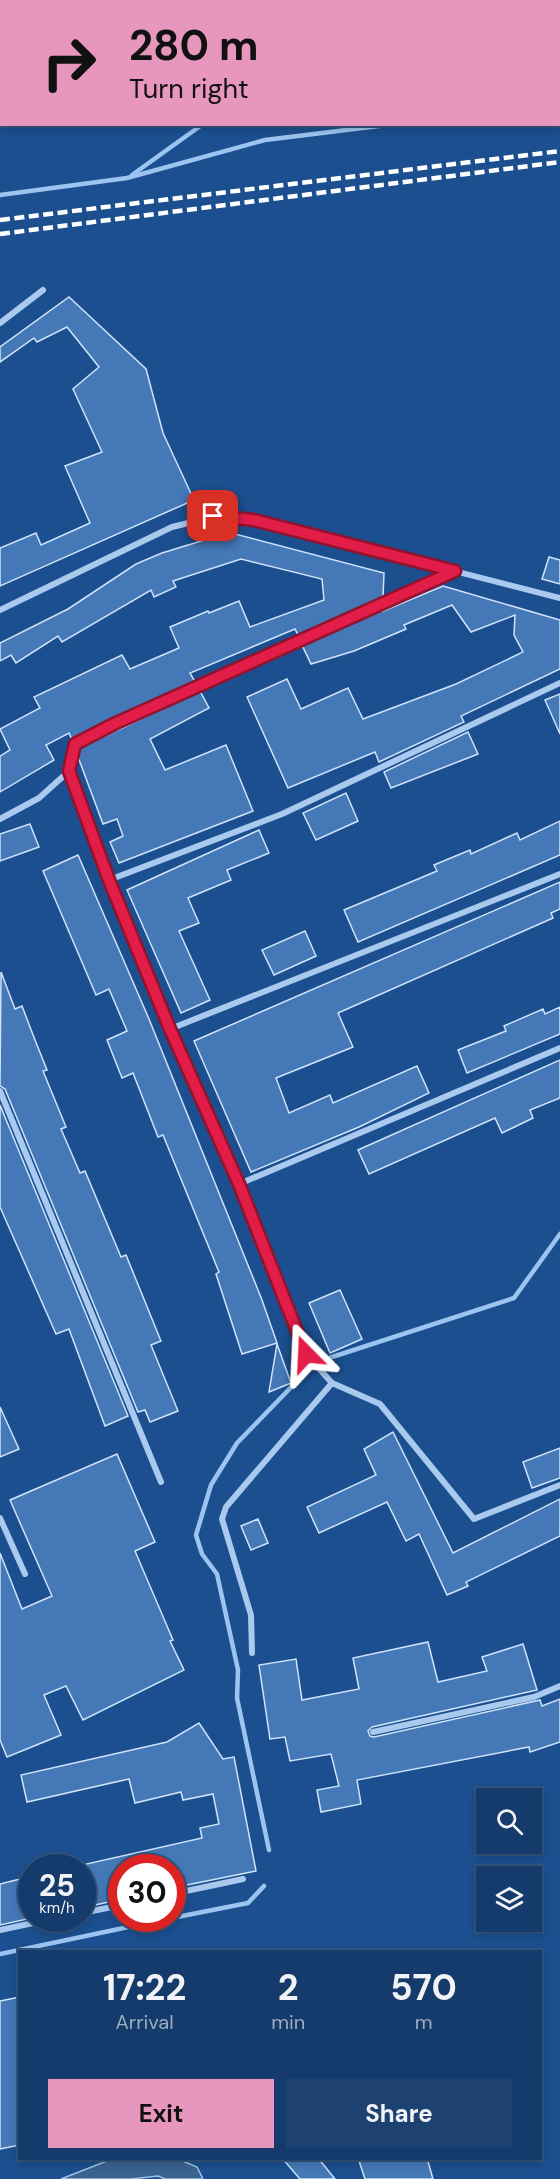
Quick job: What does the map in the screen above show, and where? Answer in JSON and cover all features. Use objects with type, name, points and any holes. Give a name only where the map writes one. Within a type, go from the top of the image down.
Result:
[{"type":"street","points":[[0,323],[43,290]]},
{"type":"street","points":[[0,610],[172,527],[213,516],[254,520],[560,598]]},
{"type":"street","points":[[455,571],[75,744],[69,771],[109,880],[170,1029],[239,1184],[306,1354],[332,1383],[380,1404],[474,1519],[560,1485]]},
{"type":"street","points":[[109,880],[282,814],[560,683]]},
{"type":"street","points":[[0,819],[39,798],[69,771]]},
{"type":"street","points":[[170,1029],[560,874]]},
{"type":"street","points":[[239,1184],[560,1048]]},
{"type":"street","points":[[0,1091],[161,1482]]},
{"type":"street","points":[[252,1653],[251,1615],[222,1519],[226,1507],[332,1383]]},
{"type":"street","points":[[0,1518],[25,1574]]},
{"type":"street","points":[[373,1732],[534,1697],[560,1686]]},
{"type":"street","points":[[186,1891],[243,1879]]},
{"type":"street","points":[[0,1930],[18,1926]]},
{"type":"water","points":[[109,2160],[180,2160],[197,2167],[203,2179],[165,2179],[158,2176],[131,2179],[61,2179]]},
{"type":"building","points":[[69,297],[146,369],[163,433],[194,500],[0,586],[0,548],[36,533],[41,545],[90,523],[65,466],[102,452],[73,389],[99,367],[67,327],[37,342],[34,338],[0,362],[0,347]]},
{"type":"building","points":[[234,531],[235,534],[384,573],[383,597],[298,635],[295,629],[190,673],[195,682],[72,740],[69,733],[46,745],[54,760],[0,792],[0,756],[10,750],[0,729],[40,708],[34,697],[122,655],[130,669],[179,648],[170,627],[208,611],[209,613],[239,601],[250,627],[324,600],[322,579],[241,559],[173,581],[176,587],[154,597],[151,590],[62,642],[58,636],[16,663],[11,655],[0,661],[0,643],[68,609],[136,564],[162,553]]},
{"type":"building","points":[[549,557],[560,560],[560,584],[542,579]]},
{"type":"building","points":[[443,586],[560,620],[560,669],[461,716],[464,722],[379,762],[375,752],[288,788],[247,697],[287,679],[301,709],[348,688],[363,719],[456,684],[523,652],[514,635],[515,615],[471,632],[452,605],[404,625],[406,629],[354,651],[311,664],[302,645],[383,609],[383,611]]},
{"type":"building","points":[[200,691],[209,708],[150,739],[165,770],[226,745],[253,811],[119,863],[110,842],[123,836],[117,819],[103,824],[78,757],[80,748]]},
{"type":"building","points":[[560,694],[560,734],[545,700]]},
{"type":"building","points":[[468,732],[478,754],[391,788],[384,772]]},
{"type":"building","points":[[346,793],[358,821],[316,840],[303,813]]},
{"type":"building","points":[[560,821],[560,855],[358,942],[344,910],[437,871],[434,865],[470,850],[471,854],[517,833],[520,840]]},
{"type":"building","points":[[30,824],[39,847],[0,861],[0,834]]},
{"type":"building","points":[[259,830],[269,853],[227,870],[231,880],[188,898],[199,923],[179,931],[210,1000],[181,1013],[127,890]]},
{"type":"building","points":[[78,855],[149,1019],[262,1300],[277,1343],[242,1354],[216,1274],[219,1272],[163,1135],[158,1137],[133,1073],[122,1078],[107,1040],[127,1031],[109,989],[96,995],[43,871]]},
{"type":"building","points":[[560,882],[560,909],[551,913],[553,918],[338,1013],[353,1047],[276,1078],[289,1113],[330,1095],[333,1103],[417,1066],[429,1093],[359,1127],[251,1172],[194,1041]]},
{"type":"building","points":[[305,931],[316,956],[274,975],[262,950]]},
{"type":"building","points":[[1,972],[15,1009],[22,1006],[47,1070],[43,1071],[66,1127],[61,1129],[80,1173],[85,1171],[121,1257],[126,1255],[161,1341],[151,1345],[178,1411],[150,1422],[145,1410],[138,1412],[5,1089],[0,1086]]},
{"type":"building","points":[[560,1007],[560,1034],[467,1073],[458,1050],[506,1031],[504,1026],[543,1009],[545,1014]]},
{"type":"building","points":[[560,1060],[560,1098],[530,1110],[533,1118],[502,1133],[495,1118],[369,1174],[358,1150]]},
{"type":"building","points":[[0,1105],[128,1416],[105,1426],[69,1329],[56,1334],[0,1207]]},
{"type":"building","points":[[340,1290],[362,1339],[330,1353],[309,1303]]},
{"type":"building","points":[[277,1344],[291,1383],[269,1392]]},
{"type":"building","points":[[0,1407],[19,1449],[0,1457]]},
{"type":"building","points":[[393,1432],[453,1553],[560,1499],[560,1536],[466,1582],[468,1586],[447,1595],[419,1534],[406,1541],[387,1502],[319,1533],[307,1507],[376,1475],[364,1449]]},
{"type":"building","points":[[560,1448],[560,1478],[532,1488],[523,1462]]},
{"type":"building","points":[[117,1454],[155,1542],[135,1551],[173,1640],[170,1641],[184,1670],[83,1720],[66,1686],[44,1695],[61,1735],[7,1757],[0,1740],[0,1553],[22,1609],[52,1596],[10,1500]]},
{"type":"building","points":[[258,1519],[268,1543],[251,1550],[241,1526]]},
{"type":"building","points":[[428,1642],[438,1682],[487,1671],[482,1657],[523,1644],[537,1690],[372,1727],[368,1731],[370,1736],[374,1737],[540,1700],[542,1706],[560,1699],[560,1742],[530,1752],[529,1747],[357,1780],[361,1804],[321,1812],[317,1790],[339,1786],[331,1754],[290,1761],[285,1737],[270,1739],[259,1665],[296,1659],[302,1700],[359,1689],[353,1658]]},
{"type":"building","points":[[199,1723],[223,1759],[234,1757],[256,1871],[186,1885],[186,1854],[131,1854],[202,1838],[200,1828],[219,1824],[213,1794],[183,1800],[181,1792],[135,1803],[129,1779],[27,1802],[21,1775],[167,1742]]},
{"type":"building","points":[[108,1859],[108,1902],[96,1905],[96,1862]]},
{"type":"building","points":[[18,1880],[18,1921],[0,1925],[0,1884]]},
{"type":"building","points":[[18,1997],[18,2145],[0,2149],[0,2001]]},
{"type":"building","points":[[284,2160],[320,2160],[335,2179],[300,2179]]},
{"type":"building","points":[[359,2160],[428,2160],[433,2179],[365,2179]]},
{"type":"waterway","points":[[132,175],[200,126]]},
{"type":"waterway","points":[[0,195],[127,178],[265,140],[379,126]]},
{"type":"waterway","points":[[329,1358],[514,1298],[560,1234]]},
{"type":"waterway","points":[[269,1850],[237,1698],[238,1670],[217,1574],[202,1554],[196,1535],[211,1485],[237,1443],[302,1376]]},
{"type":"waterway","points":[[186,1915],[248,1903],[264,1886]]},
{"type":"waterway","points":[[19,1950],[108,1931]]},
{"type":"waterway","points":[[0,1954],[18,1950]]},
{"type":"railway","points":[[0,220],[560,151]]},
{"type":"railway","points":[[0,234],[560,162]]},
{"type":"route","points":[[213,516],[254,520],[455,571],[116,723],[75,744],[71,753],[69,771],[109,880],[170,1029],[239,1184],[306,1354]]}]
